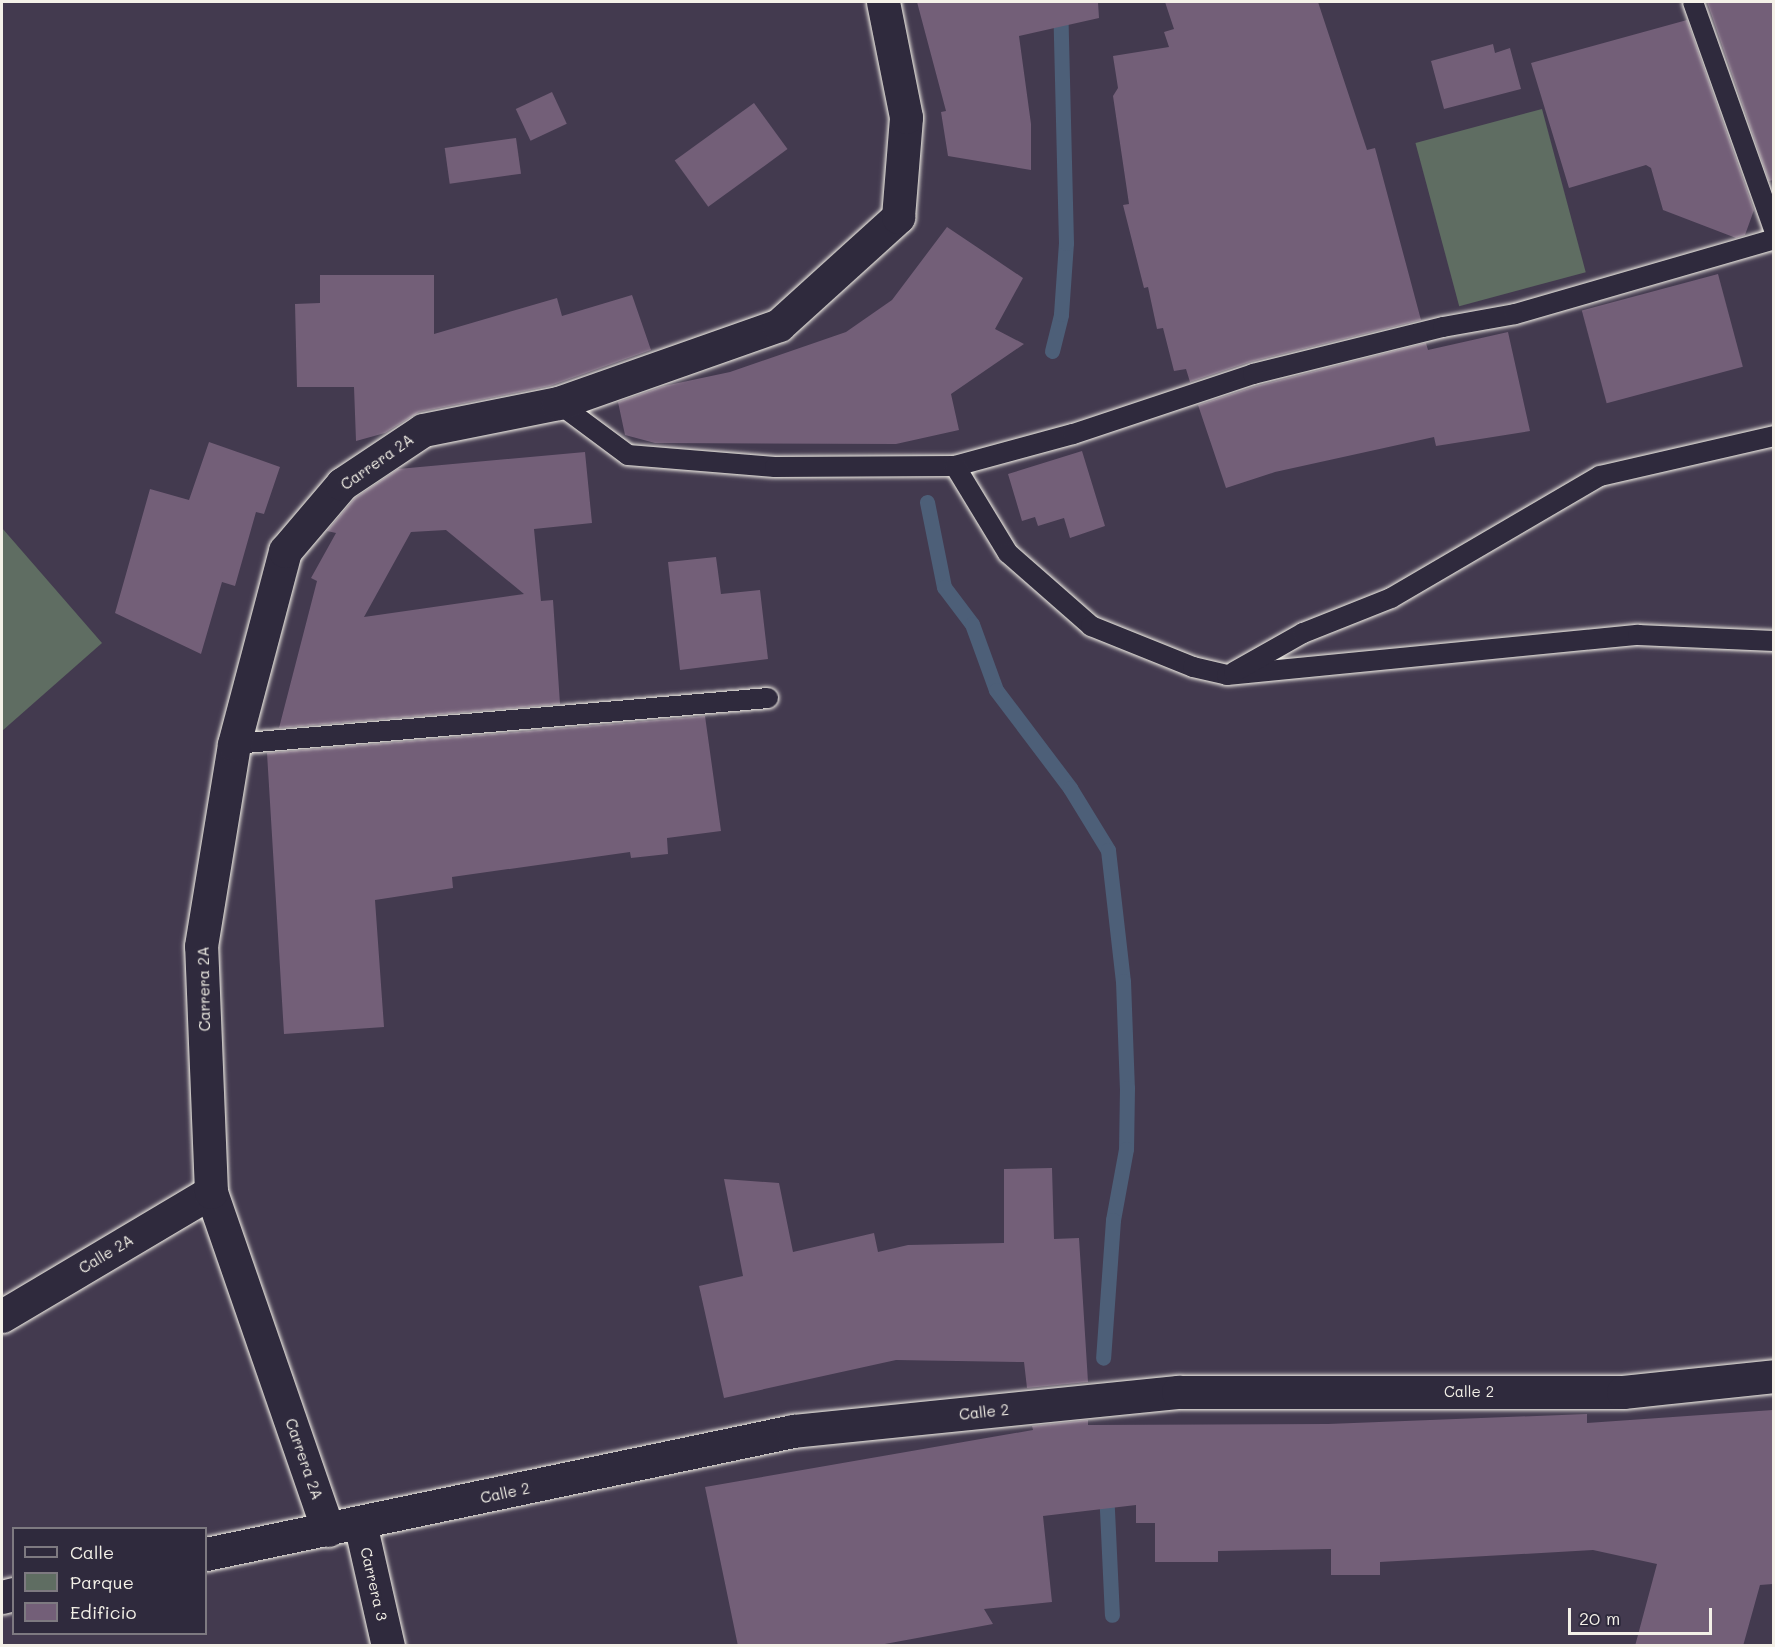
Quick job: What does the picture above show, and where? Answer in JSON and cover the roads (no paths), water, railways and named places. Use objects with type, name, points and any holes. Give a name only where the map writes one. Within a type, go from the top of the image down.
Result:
[{"type":"street","points":[[558,403],[779,325],[898,217],[906,117],[883,2]]},
{"type":"street","name":"Carrera 2A","points":[[328,1530],[211,1192],[201,946],[234,744],[285,551],[342,484],[423,430],[558,403]]},
{"type":"street","name":"Calle 2A","points":[[2,1316],[211,1192]]},
{"type":"street","name":"Calle 2","points":[[207,1554],[793,1431],[1178,1392],[1623,1392],[1773,1376]]},
{"type":"street","name":"Carrera 3","points":[[360,1523],[388,1646]]},
{"type":"lane","points":[[1693,2],[1773,230]]},
{"type":"lane","points":[[558,403],[628,455],[775,467],[956,466],[1073,434],[1253,374],[1443,327],[1515,314],[1773,239]]},
{"type":"lane","points":[[1227,675],[1303,633],[1391,598],[1600,476],[1773,435]]},
{"type":"lane","points":[[956,466],[1008,553],[1091,626],[1193,667],[1227,675],[1638,635],[1773,641]]},
{"type":"lane","points":[[234,744],[768,698]]},
{"type":"waterway","points":[[1052,351],[1061,314],[1066,243],[1060,2]]},
{"type":"waterway","points":[[927,502],[944,587],[972,624],[996,690],[1070,788],[1108,850],[1123,981],[1127,1088],[1126,1149],[1113,1220],[1103,1358]]},
{"type":"waterway","points":[[1106,1489],[1112,1615]]}]
